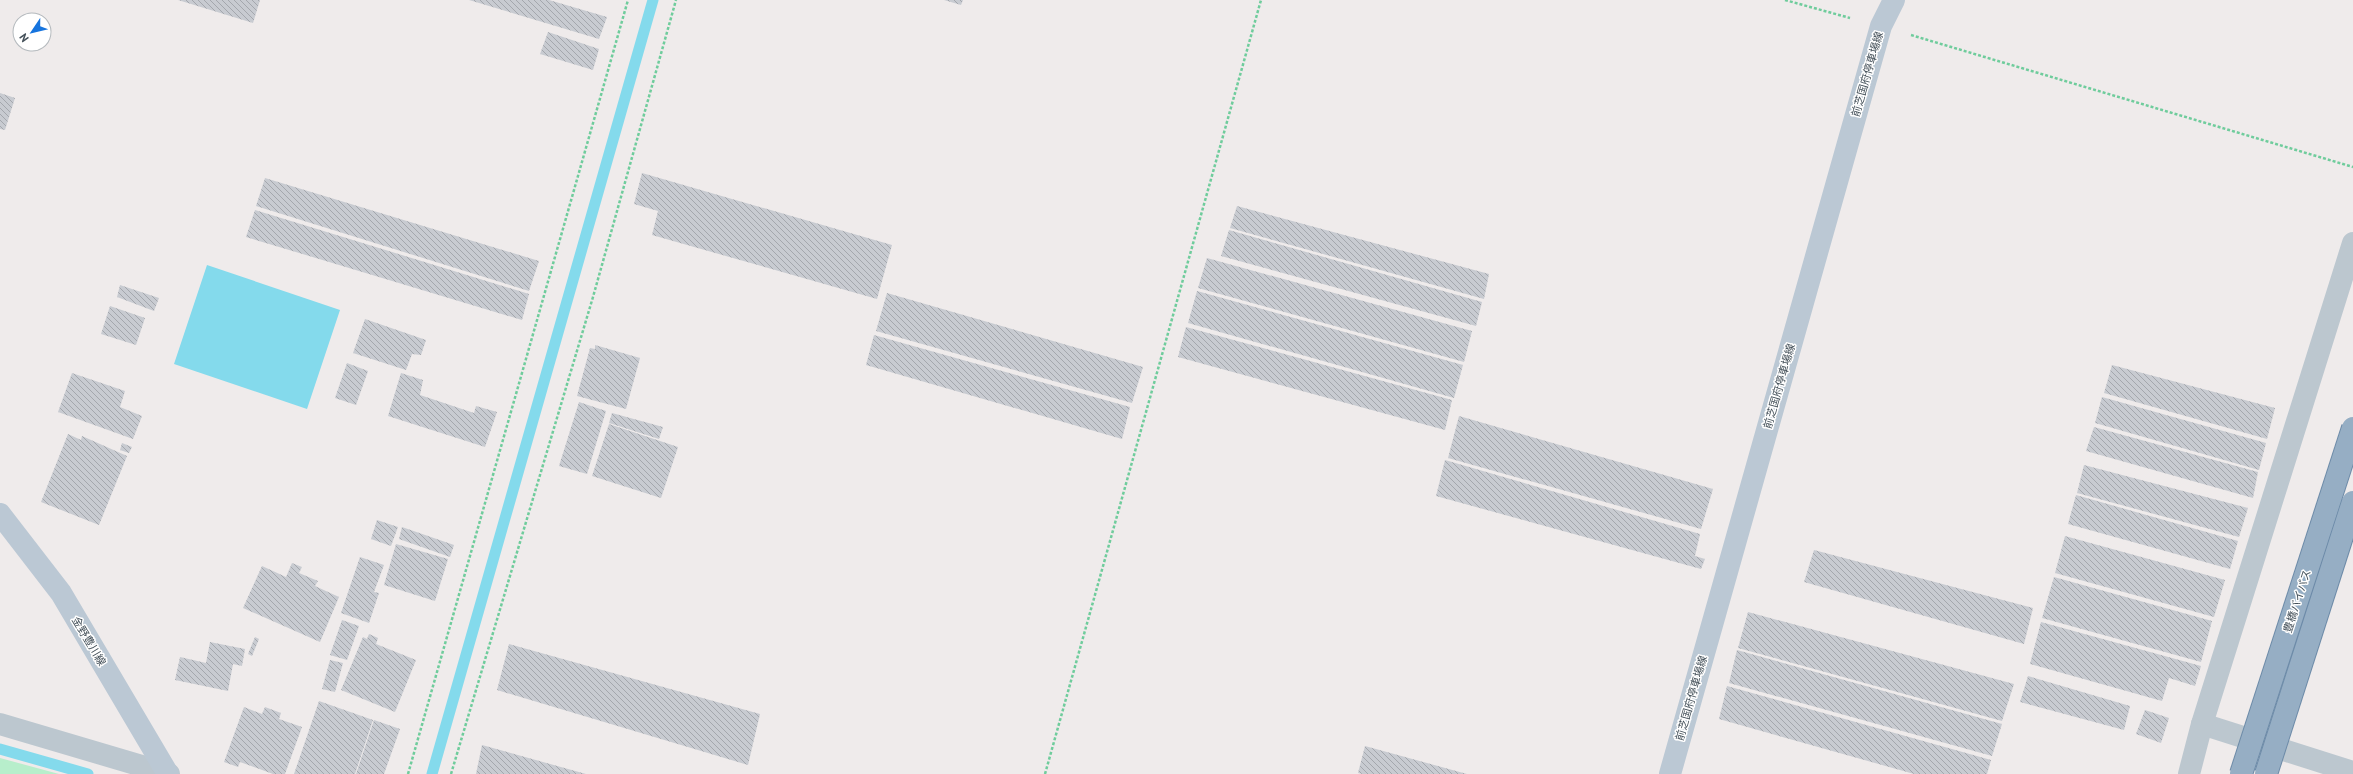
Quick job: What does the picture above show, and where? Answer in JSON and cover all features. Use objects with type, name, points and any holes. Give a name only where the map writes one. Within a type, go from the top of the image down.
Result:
[{"type":"highway","name":"豊橋バイパス","points":[[2241,774],[2353,428]]},
{"type":"highway","name":"豊橋バイパス","points":[[2266,774],[2353,502]]},
{"type":"main road","name":"前芝国府停車場線","points":[[1670,774],[1881,26],[1894,0]]},
{"type":"main road","name":"金野豊川線","points":[[0,514],[61,593],[168,774]]},
{"type":"street","points":[[2189,774],[2202,724],[2353,243]]},
{"type":"street","points":[[0,724],[168,774]]},
{"type":"street","points":[[2202,724],[2353,772]]},
{"type":"path","points":[[408,774],[628,0]]},
{"type":"path","points":[[450,774],[591,304],[676,0]]},
{"type":"path","points":[[1045,774],[1261,0]]},
{"type":"path","points":[[1785,0],[1881,26],[2353,167]]},
{"type":"green space","points":[[0,758],[59,774],[0,774]]},
{"type":"water","points":[[207,265],[340,310],[307,409],[174,364]]},
{"type":"building","points":[[178,0],[260,0],[253,23]]},
{"type":"building","points":[[469,0],[549,0],[607,17],[599,39]]},
{"type":"building","points":[[944,0],[963,0],[961,5]]},
{"type":"building","points":[[548,32],[599,49],[593,70],[540,54]]},
{"type":"building","points":[[0,93],[15,98],[5,130],[0,129]]},
{"type":"building","points":[[642,173],[892,245],[877,299],[652,235],[658,211],[634,204]]},
{"type":"building","points":[[265,178],[539,261],[529,291],[256,206]]},
{"type":"building","points":[[1237,206],[1489,274],[1484,299],[1230,228]]},
{"type":"building","points":[[255,210],[529,294],[522,320],[246,237]]},
{"type":"building","points":[[1229,230],[1482,302],[1476,326],[1221,256]]},
{"type":"building","points":[[1207,258],[1472,331],[1464,362],[1198,288]]},
{"type":"building","points":[[120,285],[159,298],[154,311],[117,297]]},
{"type":"building","points":[[1197,291],[1463,365],[1454,398],[1188,323]]},
{"type":"building","points":[[887,293],[1143,367],[1132,403],[876,331]]},
{"type":"building","points":[[110,306],[145,318],[136,345],[101,334]]},
{"type":"building","points":[[365,319],[426,340],[421,355],[412,354],[406,370],[353,353]]},
{"type":"building","points":[[1186,327],[1452,400],[1445,430],[1178,357]]},
{"type":"building","points":[[874,335],[1130,407],[1122,439],[866,365]]},
{"type":"building","points":[[595,345],[640,358],[626,409],[577,396],[590,348],[595,349]]},
{"type":"building","points":[[347,363],[368,371],[356,405],[335,398]]},
{"type":"building","points":[[2112,365],[2275,408],[2267,439],[2104,393]]},
{"type":"building","points":[[72,373],[125,391],[120,407],[142,416],[133,439],[58,412]]},
{"type":"building","points":[[401,373],[423,380],[420,395],[474,413],[476,406],[497,412],[485,447],[388,416]]},
{"type":"building","points":[[2102,397],[2266,443],[2259,470],[2095,423]]},
{"type":"building","points":[[579,402],[606,411],[587,474],[559,466]]},
{"type":"building","points":[[612,413],[663,427],[659,439],[609,423]]},
{"type":"building","points":[[1459,416],[1713,489],[1701,529],[1448,458]]},
{"type":"building","points":[[609,424],[678,447],[661,498],[592,476]]},
{"type":"building","points":[[2094,427],[2258,472],[2253,498],[2086,451]]},
{"type":"building","points":[[68,434],[81,440],[82,436],[127,456],[99,525],[41,502]]},
{"type":"building","points":[[122,443],[132,447],[129,453],[120,450]]},
{"type":"building","points":[[1445,460],[1700,534],[1695,556],[1705,559],[1701,569],[1436,496]]},
{"type":"building","points":[[2084,465],[2248,508],[2239,537],[2077,493]]},
{"type":"building","points":[[2076,495],[2238,541],[2230,569],[2068,524]]},
{"type":"building","points":[[377,520],[398,527],[391,546],[371,539]]},
{"type":"building","points":[[402,527],[454,545],[450,557],[399,539]]},
{"type":"building","points":[[2065,536],[2225,580],[2214,617],[2055,573]]},
{"type":"building","points":[[396,544],[448,559],[435,601],[384,585]]},
{"type":"building","points":[[1814,550],[2033,608],[2024,644],[1804,582]]},
{"type":"building","points":[[360,557],[384,565],[374,592],[379,593],[369,623],[341,613]]},
{"type":"building","points":[[292,563],[302,567],[299,573],[318,581],[315,586],[339,597],[320,642],[243,608],[262,566],[286,577]]},
{"type":"building","points":[[2054,577],[2212,621],[2201,662],[2042,618]]},
{"type":"building","points":[[1748,612],[2014,684],[2002,721],[1738,648]]},
{"type":"building","points":[[342,620],[359,626],[347,660],[330,655]]},
{"type":"building","points":[[2041,622],[2201,666],[2195,686],[2169,678],[2162,701],[2030,664]]},
{"type":"building","points":[[369,634],[378,638],[376,644],[416,660],[395,712],[341,690],[363,637],[367,639]]},
{"type":"building","points":[[255,637],[259,639],[252,656],[248,654]]},
{"type":"building","points":[[210,642],[245,649],[242,666],[233,664],[228,691],[175,680],[180,657],[206,663]]},
{"type":"building","points":[[509,644],[760,714],[748,765],[497,690]]},
{"type":"building","points":[[1737,650],[2002,724],[1992,756],[1729,683]]},
{"type":"building","points":[[330,660],[343,663],[335,692],[322,689]]},
{"type":"building","points":[[2028,676],[2130,706],[2124,730],[2020,702]]},
{"type":"building","points":[[1727,686],[1991,760],[1987,774],[1914,774],[1719,719]]},
{"type":"building","points":[[319,701],[373,720],[355,774],[294,774]]},
{"type":"building","points":[[244,707],[262,714],[265,707],[281,713],[279,719],[302,727],[285,774],[273,774],[240,762],[238,767],[224,762]]},
{"type":"building","points":[[2145,710],[2169,718],[2161,743],[2136,734]]},
{"type":"building","points":[[374,720],[400,729],[384,774],[356,774]]},
{"type":"building","points":[[482,745],[586,774],[476,774]]},
{"type":"building","points":[[1365,746],[1467,774],[1358,773]]},
{"type":"waterway","points":[[432,774],[653,0]]},
{"type":"waterway","points":[[0,749],[88,774]]}]
